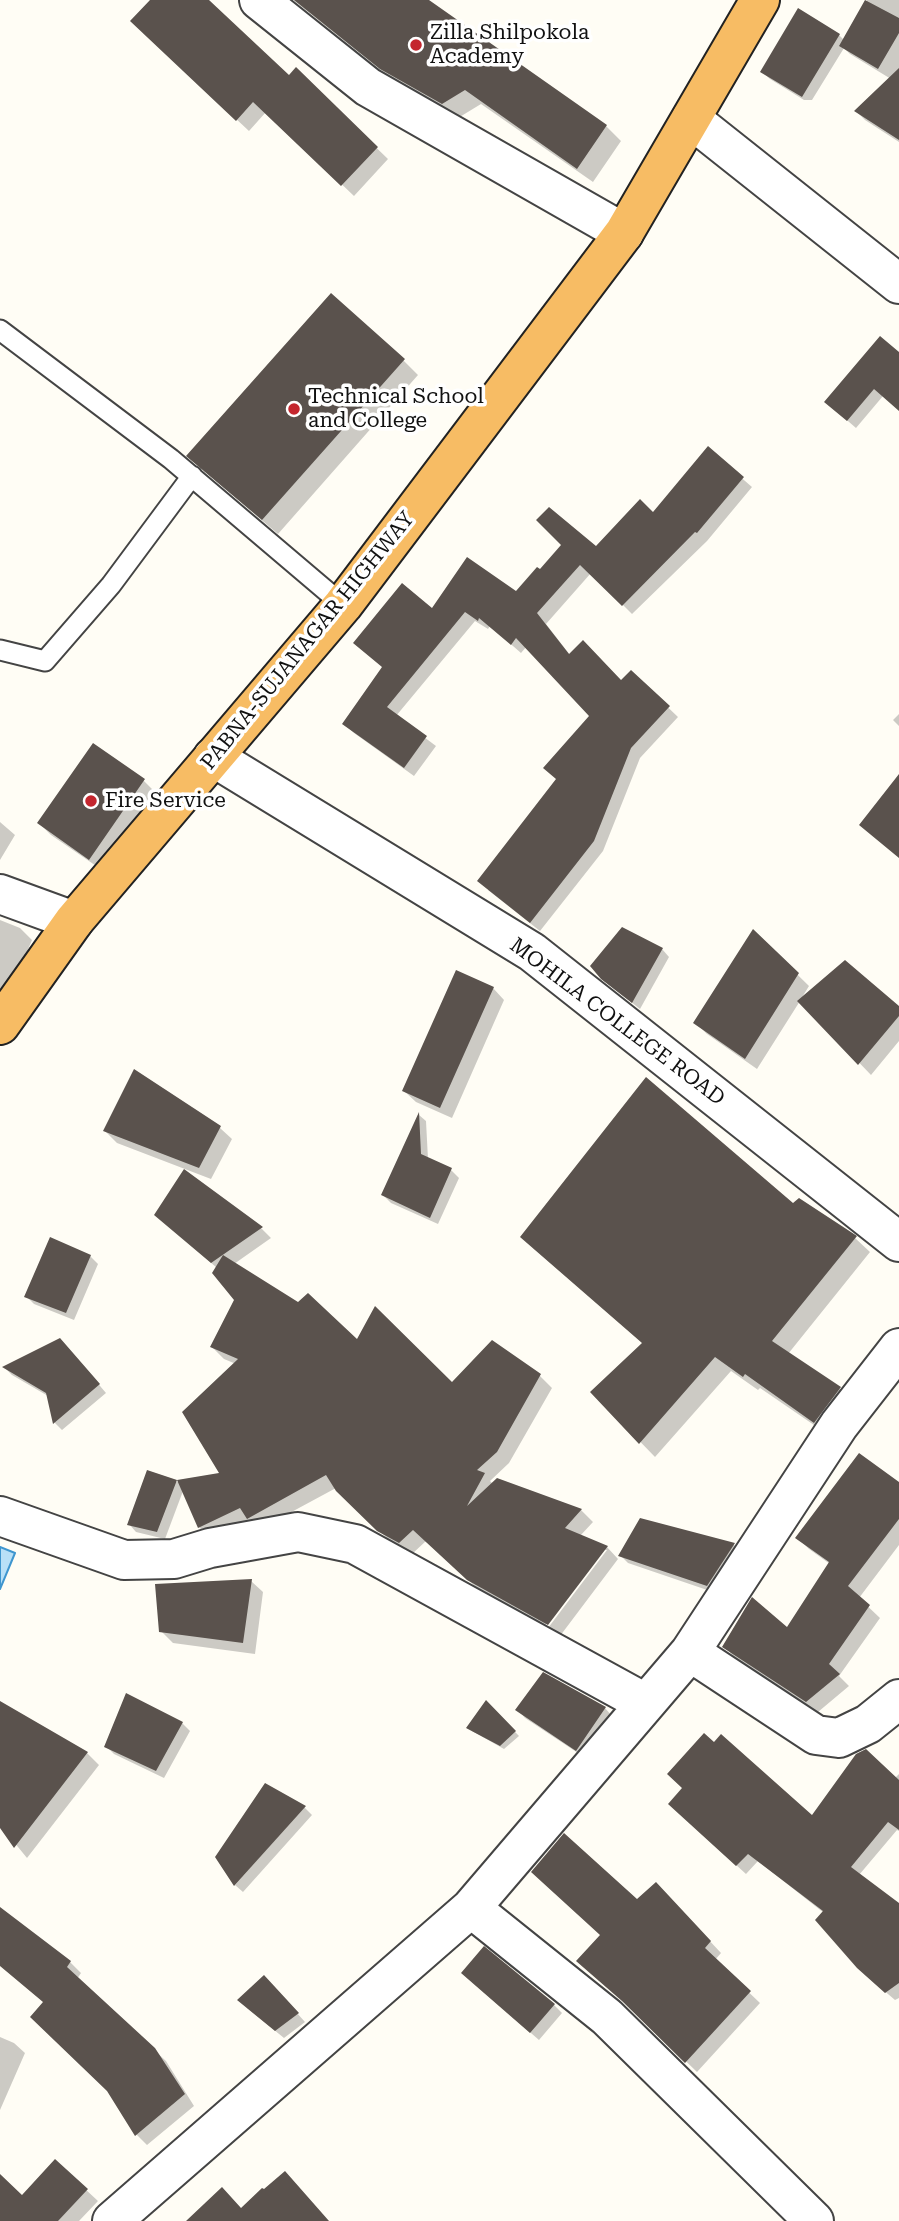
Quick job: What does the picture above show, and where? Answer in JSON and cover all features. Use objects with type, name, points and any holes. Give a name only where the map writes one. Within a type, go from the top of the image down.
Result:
[{"type":"highway","name":"PABNA-SUJANAGAR HIGHWAY","points":[[0,1025],[74,921],[343,605],[624,233],[760,0]]},
{"type":"street","points":[[259,0],[368,87],[624,233]]},
{"type":"street","points":[[691,119],[899,284]]},
{"type":"street","name":"MOHILA COLLEGE ROAD","points":[[213,757],[532,952],[899,1242]]},
{"type":"street","points":[[0,894],[74,921]]},
{"type":"street","points":[[111,2221],[471,1908],[690,1652],[839,1425],[899,1348]]},
{"type":"street","points":[[0,1516],[124,1560],[174,1559],[210,1548],[298,1532],[355,1544],[645,1703]]},
{"type":"street","points":[[690,1652],[816,1735],[839,1738],[867,1724],[899,1699]]},
{"type":"street","points":[[471,1908],[607,2017],[814,2221]]},
{"type":"lane","points":[[0,330],[192,476],[343,605]]},
{"type":"lane","points":[[0,650],[45,661],[111,585],[192,476]]},
{"type":"water","points":[[0,1547],[15,1553],[0,1589]]},
{"type":"building","points":[[150,0],[209,0],[289,75],[296,67],[378,147],[341,186],[253,102],[236,121],[130,21]]},
{"type":"building","name":"Zilla Shilpokola Academy","points":[[294,0],[429,0],[607,125],[577,169],[465,90],[442,104],[380,69]]},
{"type":"building","points":[[865,0],[899,18],[899,33],[878,69],[839,46]]},
{"type":"building","points":[[798,8],[840,34],[802,97],[760,72]]},
{"type":"building","points":[[899,68],[899,140],[854,111]]},
{"type":"building","name":"Technical School and College","points":[[331,293],[405,359],[262,520],[186,456]]},
{"type":"building","points":[[880,336],[899,352],[899,411],[874,389],[847,421],[824,402]]},
{"type":"building","points":[[708,446],[744,477],[697,533],[695,532],[622,606],[580,565],[537,613],[569,654],[583,640],[621,680],[631,670],[670,706],[631,748],[594,841],[530,923],[477,881],[556,779],[543,768],[589,716],[516,638],[511,645],[479,618],[478,621],[465,612],[387,707],[427,736],[404,768],[342,724],[382,667],[353,643],[402,583],[432,608],[467,557],[516,591],[561,545],[536,520],[549,507],[596,546],[640,499],[653,512]]},
{"type":"building","name":"Fire Service","points":[[93,743],[145,779],[89,860],[37,823]]},
{"type":"building","points":[[899,774],[899,858],[859,825]]},
{"type":"building","points":[[622,927],[663,948],[632,1003],[601,979],[590,966]]},
{"type":"building","points":[[753,929],[799,973],[745,1059],[693,1023]]},
{"type":"building","points":[[845,960],[899,1006],[899,1016],[858,1065],[797,1001]]},
{"type":"building","points":[[456,970],[494,987],[440,1108],[402,1091]]},
{"type":"building","points":[[134,1069],[221,1126],[199,1168],[103,1131]]},
{"type":"building","points":[[646,1077],[793,1203],[799,1198],[857,1236],[772,1341],[841,1387],[814,1423],[745,1374],[743,1377],[715,1357],[639,1444],[590,1392],[642,1343],[520,1237]]},
{"type":"building","points":[[419,1112],[421,1154],[452,1168],[430,1218],[381,1195]]},
{"type":"building","points":[[184,1169],[263,1227],[211,1263],[154,1215]]},
{"type":"building","points":[[50,1237],[91,1255],[66,1313],[24,1297]]},
{"type":"building","points":[[223,1255],[298,1302],[308,1293],[357,1339],[375,1306],[452,1382],[492,1340],[541,1374],[497,1452],[477,1470],[485,1473],[467,1506],[497,1478],[582,1509],[565,1528],[608,1546],[548,1625],[467,1580],[413,1530],[399,1543],[377,1531],[336,1491],[326,1475],[247,1519],[240,1508],[198,1528],[177,1480],[219,1473],[182,1412],[238,1359],[210,1347],[234,1300],[212,1273]]},
{"type":"building","points":[[60,1338],[100,1384],[53,1424],[46,1393],[2,1367]]},
{"type":"building","points":[[859,1453],[899,1482],[899,1519],[848,1586],[870,1605],[829,1664],[840,1674],[806,1702],[722,1647],[752,1597],[787,1627],[829,1562],[795,1538]]},
{"type":"building","points":[[147,1470],[177,1480],[157,1532],[127,1525]]},
{"type":"building","points":[[640,1518],[735,1543],[707,1586],[618,1556]]},
{"type":"building","points":[[252,1579],[243,1643],[159,1632],[155,1584]]},
{"type":"building","points":[[543,1672],[606,1707],[576,1751],[515,1710]]},
{"type":"building","points":[[126,1693],[183,1722],[156,1771],[104,1747]]},
{"type":"building","points":[[486,1700],[516,1731],[500,1746],[466,1728]]},
{"type":"building","points":[[0,1701],[88,1752],[14,1848],[0,1828]]},
{"type":"building","points":[[704,1733],[714,1742],[721,1734],[812,1815],[856,1754],[866,1749],[899,1780],[899,1830],[888,1822],[851,1867],[899,1903],[899,1983],[885,1993],[857,1968],[815,1920],[823,1911],[748,1854],[736,1866],[668,1804],[682,1788],[667,1774]]},
{"type":"building","points":[[265,1783],[306,1806],[234,1886],[215,1857]]},
{"type":"building","points":[[564,1833],[637,1899],[656,1882],[711,1941],[705,1948],[751,1991],[685,2063],[622,2001],[576,1961],[600,1935],[531,1872]]},
{"type":"building","points":[[0,1907],[71,1961],[67,1967],[155,2048],[185,2094],[135,2136],[107,2091],[30,2017],[43,2002],[0,1966]]},
{"type":"building","points":[[484,1946],[555,2004],[530,2033],[461,1973]]},
{"type":"building","points":[[264,1975],[299,2013],[275,2031],[237,2000]]},
{"type":"building","points":[[55,2159],[88,2189],[58,2221],[0,2221],[0,2174],[22,2195]]},
{"type":"building","points":[[285,2171],[329,2221],[186,2221],[222,2187],[241,2208]]},
{"type":"place","name":"Zilla Shilpokola Academy","points":[[416,45]]},
{"type":"place","name":"Technical School and College","points":[[294,409]]},
{"type":"place","name":"Fire Service","points":[[91,801]]}]
